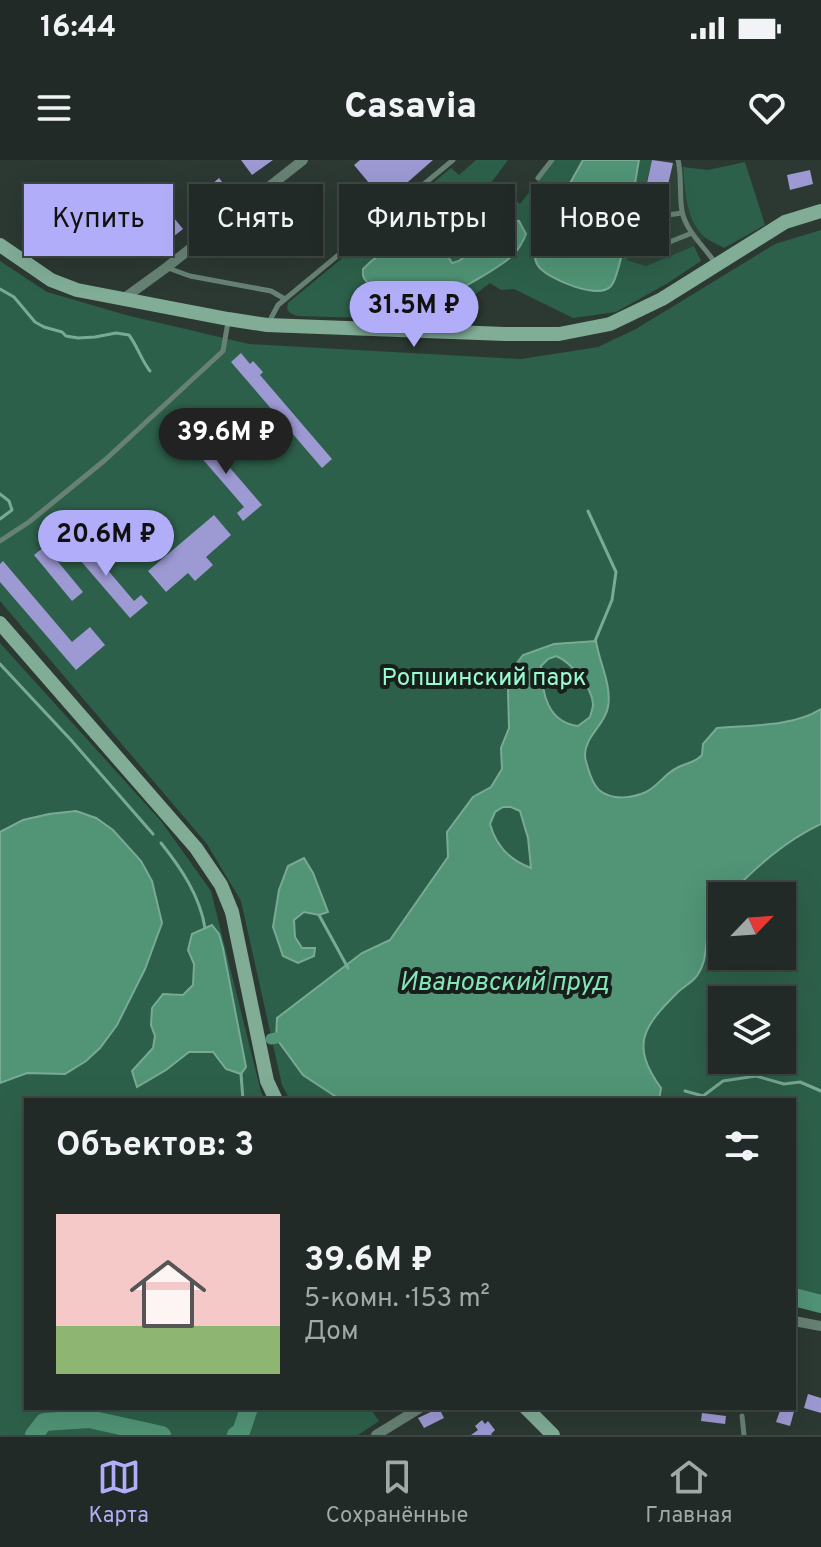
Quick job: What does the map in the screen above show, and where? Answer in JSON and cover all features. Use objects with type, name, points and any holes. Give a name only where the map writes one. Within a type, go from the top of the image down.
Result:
[{"type":"main road","points":[[0,245],[51,280],[77,290],[228,319],[267,325],[559,334],[610,324],[662,299],[785,222],[821,211]]},
{"type":"main road","points":[[0,623],[196,848],[221,885],[232,912],[267,1081],[275,1098]]},
{"type":"main road","points":[[528,1410],[553,1435]]},
{"type":"street","points":[[123,299],[303,160]]},
{"type":"street","points":[[796,1321],[821,1326]]},
{"type":"street","points":[[376,1435],[417,1410]]},
{"type":"lane","points":[[267,325],[278,305],[453,160]]},
{"type":"lane","points":[[538,178],[552,160]]},
{"type":"lane","points":[[678,160],[682,213],[692,233],[716,264]]},
{"type":"lane","points":[[669,215],[682,213]]},
{"type":"lane","points":[[669,242],[692,233]]},
{"type":"lane","points":[[167,267],[190,276],[271,291],[285,299]]},
{"type":"lane","points":[[0,541],[29,522],[105,460],[223,351],[228,319]]},
{"type":"lane","points":[[742,1416],[744,1435]]},
{"type":"shaded area","points":[[652,160],[683,167],[686,196],[706,237],[694,246],[646,266],[627,260],[628,256],[669,256],[669,184],[646,184]]},
{"type":"green space","points":[[476,160],[508,160],[492,184],[432,184],[451,168],[459,175]]},
{"type":"green space","points":[[554,160],[583,160],[570,184],[535,184]]},
{"type":"green space","points":[[639,160],[652,160],[646,184],[634,184]]},
{"type":"green space","points":[[745,162],[765,225],[724,248],[707,239],[695,224],[688,206],[683,167],[708,170]]},
{"type":"green space","points":[[531,190],[531,256],[538,256],[540,268],[578,288],[598,292],[621,256],[628,256],[627,260],[646,266],[694,246],[701,261],[616,312],[573,318],[514,289],[501,290],[490,283],[441,320],[297,316],[287,309],[288,303],[345,256],[379,256],[408,293],[435,296],[461,288],[510,256],[515,256],[515,251],[524,241],[515,238],[515,200],[520,204]]},
{"type":"green space","name":"Ропшинский парк","points":[[821,230],[821,1309],[796,1305],[796,1098],[289,1098],[282,1085],[241,901],[207,844],[0,601],[0,261],[47,292],[126,315],[249,344],[521,359],[598,347],[636,329],[775,244]]},
{"type":"green space","points":[[450,256],[465,256],[452,263]]},
{"type":"green space","points":[[0,643],[161,821],[211,891],[264,1098],[24,1098],[24,1410],[371,1410],[379,1421],[358,1435],[0,1435],[0,1083],[27,1073],[65,1074],[100,1048],[117,1025],[145,969],[162,923],[152,881],[141,861],[76,811],[23,820],[0,832]],"holes":[[[205,927],[246,1067],[226,1069],[213,1052],[189,1052],[137,1087],[154,1040],[151,1024],[173,993],[183,995],[193,985],[194,964],[188,950],[192,934]]]},
{"type":"water","points":[[583,160],[639,160],[635,184],[570,184]]},
{"type":"water","points":[[515,220],[519,221],[526,234],[515,253]]},
{"type":"water","points":[[378,256],[450,256],[452,263],[465,256],[511,256],[464,286],[443,295],[420,295],[372,285],[366,281],[363,269]]},
{"type":"water","points":[[535,256],[621,256],[611,286],[596,291],[563,282],[545,272]]},
{"type":"water","name":"Ивановский пруд","points":[[596,641],[609,699],[606,713],[588,743],[585,756],[595,785],[604,793],[616,797],[629,797],[650,790],[675,769],[699,758],[703,744],[717,728],[784,722],[821,709],[821,824],[783,847],[742,882],[708,882],[708,933],[700,971],[656,1016],[645,1037],[643,1048],[651,1073],[661,1088],[659,1098],[338,1098],[303,1075],[276,1038],[277,1018],[362,953],[390,940],[448,857],[447,832],[473,797],[491,787],[502,769],[501,748],[509,728],[511,671],[523,655],[554,644]],"holes":[[[556,656],[580,676],[589,690],[593,706],[590,717],[578,726],[559,719],[548,705],[541,666]],[[503,807],[520,811],[528,838],[531,868],[504,851],[490,824],[495,812]]]},
{"type":"water","points":[[76,811],[96,818],[113,830],[141,861],[152,881],[162,923],[145,969],[117,1025],[100,1048],[65,1074],[27,1073],[0,1083],[0,832],[23,820]]},
{"type":"water","points":[[304,858],[328,912],[319,915],[304,912],[294,920],[295,937],[302,948],[315,948],[314,956],[298,963],[283,956],[273,927],[279,890],[288,866]]},
{"type":"water","points":[[212,925],[219,934],[223,948],[246,1067],[241,1074],[226,1069],[213,1052],[189,1052],[137,1087],[132,1071],[153,1048],[152,1008],[163,994],[183,995],[193,985],[194,964],[188,950],[192,934]]},
{"type":"building","points":[[241,160],[273,160],[252,175]]},
{"type":"building","points":[[360,160],[433,160],[406,184],[370,184],[354,165]]},
{"type":"building","points":[[652,160],[673,163],[668,184],[647,184]]},
{"type":"building","points":[[810,170],[813,184],[790,190],[787,175]]},
{"type":"building","points":[[173,219],[183,229],[173,237]]},
{"type":"building","points":[[241,353],[250,364],[253,361],[263,372],[260,375],[332,459],[322,468],[231,362]]},
{"type":"building","points":[[199,432],[262,505],[243,521],[237,513],[244,507],[187,441]]},
{"type":"building","points":[[214,515],[231,535],[206,557],[213,565],[195,581],[188,573],[166,592],[148,571]]},
{"type":"building","points":[[78,535],[134,601],[141,595],[148,603],[130,618],[67,545]]},
{"type":"building","points":[[45,546],[83,592],[72,601],[34,555]]},
{"type":"building","points":[[3,561],[72,642],[90,627],[105,645],[76,670],[0,582],[0,564]]},
{"type":"building","points":[[808,1394],[821,1398],[821,1413],[804,1408]]},
{"type":"building","points":[[440,1410],[444,1418],[424,1428],[418,1418]]},
{"type":"building","points":[[780,1410],[794,1410],[790,1426],[776,1422]]},
{"type":"building","points":[[702,1413],[726,1416],[725,1424],[701,1421]]},
{"type":"building","points":[[482,1420],[485,1424],[488,1421],[495,1430],[492,1435],[471,1435],[478,1430],[475,1426]]},
{"type":"waterway","points":[[0,289],[14,297],[35,322],[66,336],[129,335],[150,371]]},
{"type":"waterway","points":[[0,494],[9,501],[12,510],[0,519]]},
{"type":"waterway","points":[[588,511],[616,572],[612,600],[595,641]]},
{"type":"waterway","points":[[0,664],[153,834]]},
{"type":"waterway","points":[[161,843],[189,883],[205,928]]},
{"type":"waterway","points":[[319,915],[348,968]]},
{"type":"waterway","points":[[271,1039],[276,1038]]},
{"type":"waterway","points":[[241,1074],[243,1098]]},
{"type":"waterway","points":[[685,1091],[703,1096],[723,1081],[756,1076],[784,1084],[800,1082],[821,1091]]},
{"type":"waterway","points":[[796,1298],[821,1304]]},
{"type":"waterway","points":[[236,1435],[241,1432],[248,1410]]},
{"type":"waterway","points":[[34,1435],[44,1422],[89,1419],[162,1435]]}]
